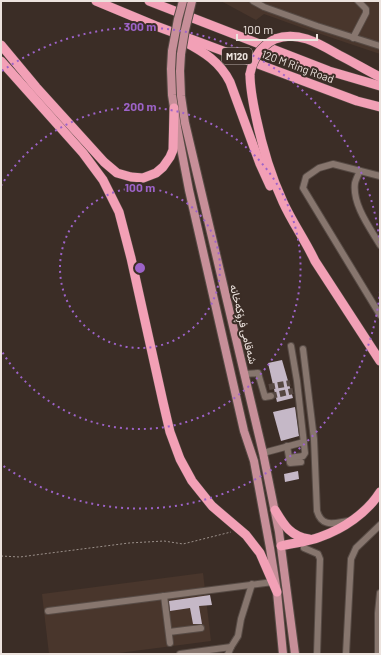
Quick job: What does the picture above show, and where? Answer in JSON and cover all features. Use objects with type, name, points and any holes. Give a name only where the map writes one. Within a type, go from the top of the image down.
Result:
[{"type":"highway","name":"120 M Ring Road","points":[[96,1],[156,26],[357,101],[380,108]]},
{"type":"highway","name":"120 M Ring Road","points":[[149,1],[329,71],[380,86]]},
{"type":"highway","points":[[156,26],[196,47],[218,64],[227,76],[260,164],[278,203],[305,248],[380,361]]},
{"type":"highway","points":[[315,261],[309,247],[283,203],[274,182],[260,137],[254,104],[250,74],[253,63],[258,53],[266,44],[281,37],[296,36],[318,43],[380,76]]},
{"type":"highway","points":[[1,45],[36,87],[104,162],[117,173],[131,177],[143,178],[156,173],[163,167],[173,150],[174,108]]},
{"type":"highway","points":[[1,61],[83,153],[102,180],[119,212],[131,258],[170,432],[180,459],[192,481],[212,506],[246,535],[260,553],[277,592]]},
{"type":"highway","points":[[281,546],[318,538],[332,532],[352,521],[371,504],[380,492]]},
{"type":"highway","points":[[275,510],[284,524],[296,536],[312,539]]},
{"type":"main road","name":"شەقامی فڕۆکەخانە","points":[[183,1],[172,51],[174,108],[189,190],[242,423],[254,461],[277,592],[283,654]]},
{"type":"main road","name":"شەقامی فڕۆکەخانە","points":[[192,1],[185,30],[180,71],[181,96],[185,123],[264,456],[281,546],[295,654]]},
{"type":"main road","points":[[254,461],[264,456]]},
{"type":"main road","points":[[270,548],[281,546]]},
{"type":"street","points":[[253,1],[264,7],[317,26],[380,46]]},
{"type":"street","points":[[353,38],[366,14],[366,9],[358,1]]},
{"type":"street","points":[[380,176],[333,164],[319,168],[306,177],[303,188],[380,315]]},
{"type":"street","points":[[360,171],[355,182],[355,197],[366,222],[380,245]]},
{"type":"street","points":[[289,458],[304,455],[304,442],[295,391],[297,381],[291,346]]},
{"type":"street","points":[[293,355],[303,352],[314,439],[318,517],[322,521],[331,524],[352,521]]},
{"type":"street","points":[[245,374],[258,373],[266,388],[265,397],[271,396]]},
{"type":"street","points":[[290,383],[297,381]]},
{"type":"street","points":[[264,456],[288,446],[304,442]]},
{"type":"street","points":[[288,446],[291,464],[301,462]]},
{"type":"street","points":[[346,654],[351,559],[356,548],[380,526]]},
{"type":"street","points":[[304,548],[318,554],[320,559],[317,654]]},
{"type":"street","points":[[48,612],[273,582]]},
{"type":"street","points":[[228,654],[238,636],[241,619],[252,584]]},
{"type":"street","points":[[378,654],[378,613],[380,593]]},
{"type":"street","points":[[164,596],[170,643]]},
{"type":"street","points":[[169,632],[201,628]]},
{"type":"street","points":[[180,654],[231,647]]},
{"type":"path","points":[[1,556],[20,557],[76,551],[102,546],[164,541],[183,544],[232,532]]},
{"type":"shaded area","points":[[221,1],[380,1],[380,54],[264,14],[256,20]]},
{"type":"shaded area","points":[[203,573],[211,641],[111,654],[49,654],[42,594]]},
{"type":"building","points":[[282,360],[293,398],[277,402],[268,363]]},
{"type":"building","points":[[295,407],[299,436],[281,441],[273,412]]},
{"type":"building","points":[[298,471],[299,479],[285,482],[284,474]]},
{"type":"building","points":[[210,595],[212,605],[199,606],[202,624],[193,624],[190,608],[170,611],[169,601]]},
{"type":"tunnel","points":[[269,387],[290,383]]},
{"type":"tunnel","points":[[271,396],[293,391]]}]
